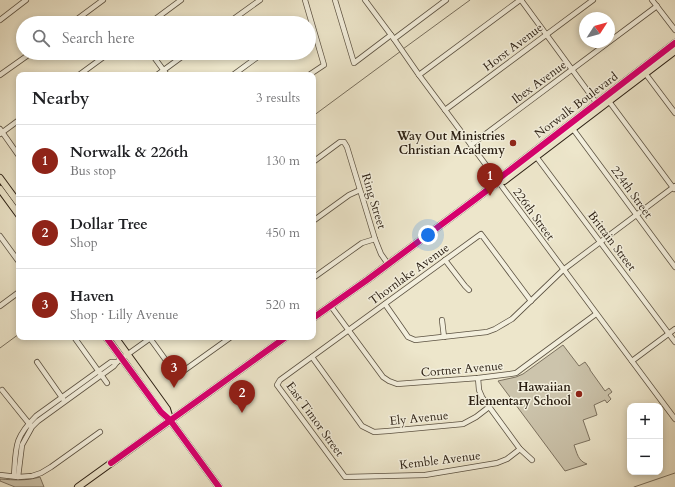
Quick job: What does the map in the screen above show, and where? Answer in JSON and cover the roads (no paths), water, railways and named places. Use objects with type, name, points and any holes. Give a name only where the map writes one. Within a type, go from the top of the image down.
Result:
[{"type":"main road","name":"Norwalk Boulevard","points":[[607,99],[675,43]]},
{"type":"main road","name":"Norwalk Boulevard","points":[[316,316],[498,182],[504,181],[534,154],[607,99],[675,51]]},
{"type":"main road","name":"Norwalk Boulevard","points":[[534,154],[573,129],[599,105]]},
{"type":"main road","points":[[0,178],[16,200]]},
{"type":"main road","points":[[0,188],[16,211]]},
{"type":"main road","points":[[108,340],[161,412],[170,420],[219,487]]},
{"type":"main road","points":[[116,340],[122,358]]},
{"type":"main road","points":[[78,487],[282,340]]},
{"type":"street","points":[[0,20],[25,0]]},
{"type":"street","points":[[81,16],[103,0]]},
{"type":"street","points":[[159,16],[181,0]]},
{"type":"street","points":[[238,16],[260,0]]},
{"type":"street","points":[[305,0],[309,16]]},
{"type":"street","points":[[335,0],[354,63],[446,0]]},
{"type":"street","points":[[366,2],[373,0]]},
{"type":"street","points":[[419,75],[520,0],[599,105]]},
{"type":"street","name":"Horst Avenue","points":[[445,110],[593,0]]},
{"type":"street","points":[[652,0],[675,30]]},
{"type":"street","name":"226th Street","points":[[366,2],[563,270],[675,419]]},
{"type":"street","name":"Ibex Avenue","points":[[471,145],[657,6]]},
{"type":"street","points":[[313,72],[324,64],[316,38]]},
{"type":"street","points":[[0,76],[22,60]]},
{"type":"street","points":[[83,72],[99,60]]},
{"type":"street","points":[[156,60],[163,70]]},
{"type":"street","points":[[161,72],[177,60]]},
{"type":"street","points":[[237,72],[253,60]]},
{"type":"street","points":[[645,73],[675,113]]},
{"type":"street","points":[[385,304],[408,337],[415,340],[487,332],[495,329],[512,319],[563,270],[674,188],[607,99]]},
{"type":"street","points":[[16,122],[1,132],[16,152]]},
{"type":"street","name":"224th Street","points":[[573,129],[675,267]]},
{"type":"street","name":"Ring Street","points":[[316,160],[340,142],[344,142],[347,147],[375,239],[381,254],[388,264]]},
{"type":"street","name":"Brittain Street","points":[[534,154],[675,342]]},
{"type":"street","points":[[316,219],[349,195],[360,190]]},
{"type":"street","name":"Thornlake Avenue","points":[[280,380],[481,234],[531,301]]},
{"type":"street","points":[[0,236],[16,258]]},
{"type":"street","points":[[316,276],[362,243],[375,239]]},
{"type":"street","points":[[0,247],[5,243]]},
{"type":"street","points":[[445,260],[469,290]]},
{"type":"street","points":[[0,306],[16,294]]},
{"type":"street","points":[[330,305],[349,331]]},
{"type":"street","name":"Cortner Avenue","points":[[349,331],[383,377],[388,381],[397,384],[510,374],[520,370],[596,314]]},
{"type":"street","points":[[442,320],[444,337]]},
{"type":"street","points":[[632,361],[675,328]]},
{"type":"street","points":[[76,340],[107,383]]},
{"type":"street","points":[[16,477],[19,448],[17,442],[24,430],[30,425],[36,416],[64,399],[100,373],[111,362],[122,358],[146,340]]},
{"type":"street","points":[[152,340],[173,370],[177,373],[182,372],[227,340]]},
{"type":"street","name":"Ely Avenue","points":[[312,358],[362,426],[374,432],[463,424],[476,417],[489,406]]},
{"type":"street","points":[[37,362],[64,399]]},
{"type":"street","points":[[478,378],[479,390],[482,397],[520,449],[532,460]]},
{"type":"street","name":"East Timor Street","points":[[280,380],[277,385],[339,470]]},
{"type":"street","points":[[2,390],[30,425]]},
{"type":"street","points":[[0,475],[16,477],[32,476],[41,473],[100,432]]},
{"type":"street","name":"Kemble Avenue","points":[[339,470],[345,477],[425,475],[497,463],[507,459],[520,449]]},
{"type":"waterway","points":[[403,49],[470,0]]},
{"type":"waterway","points":[[316,114],[401,51]]},
{"type":"waterway","points":[[0,348],[16,336]]},
{"type":"waterway","points":[[634,487],[675,473]]},
{"type":"place","name":"Way Out Ministries Christian Academy","points":[[513,143]]},
{"type":"place","name":"Norwalk & 226th","points":[[490,196]]},
{"type":"place","name":"Haven","points":[[174,388]]},
{"type":"place","name":"Hawaiian Elementary School","points":[[579,394]]},
{"type":"place","name":"Dollar Tree","points":[[242,413]]}]
